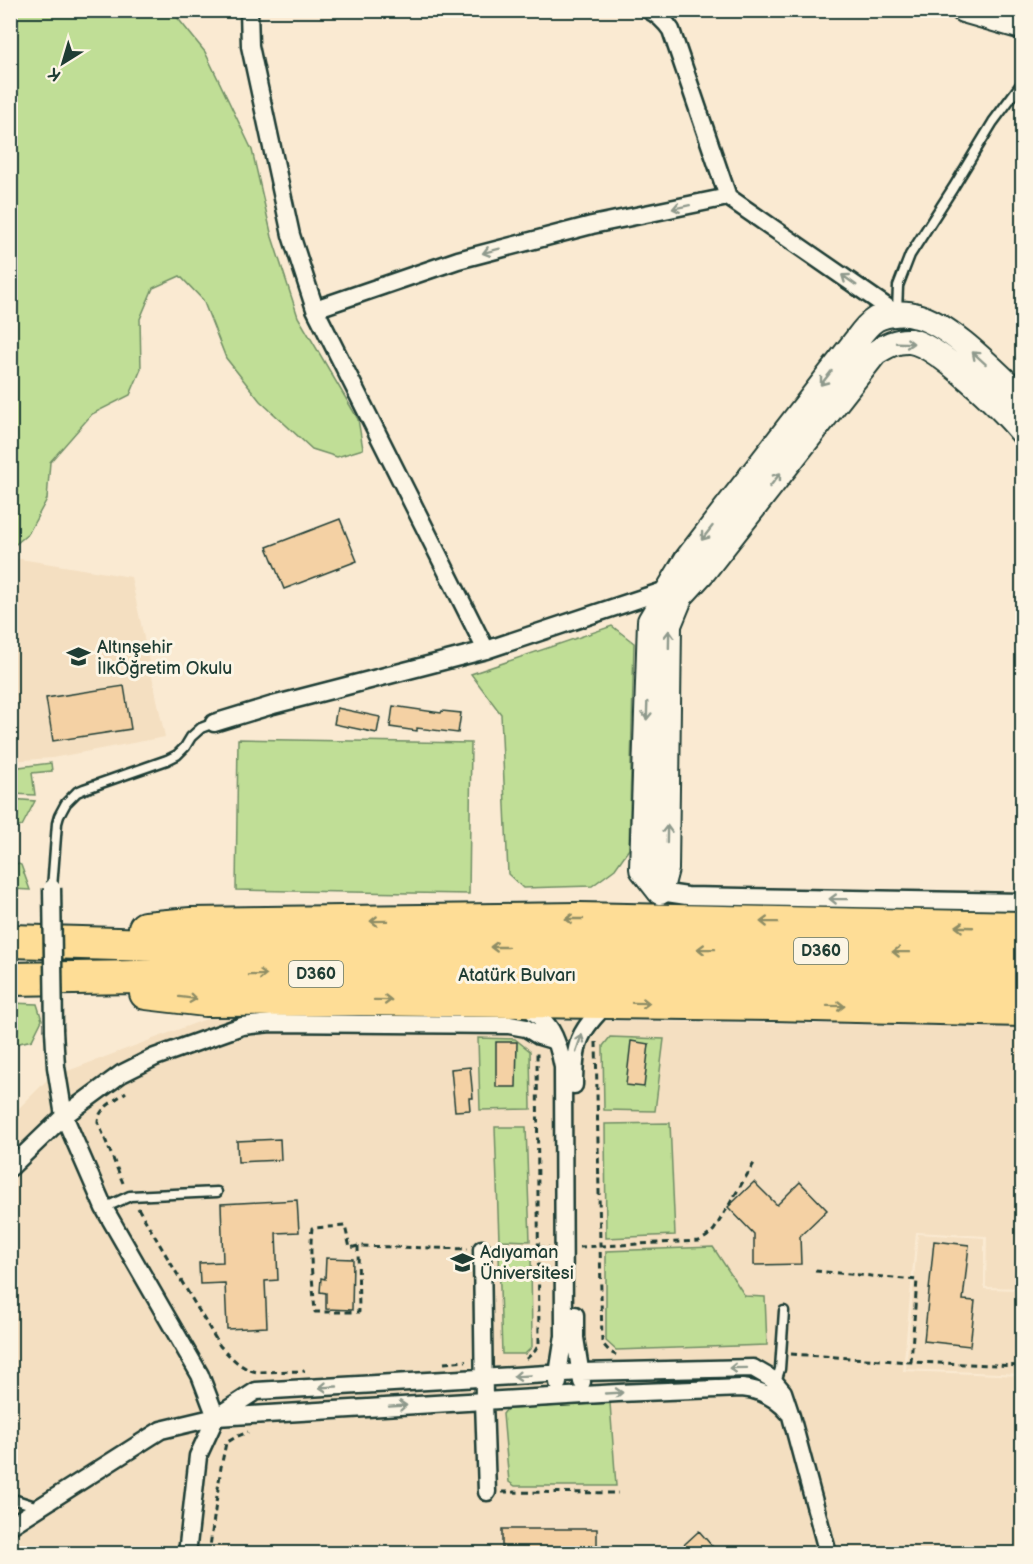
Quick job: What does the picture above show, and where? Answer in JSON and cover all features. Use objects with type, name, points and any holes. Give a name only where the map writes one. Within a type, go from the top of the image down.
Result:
[{"type":"highway","points":[[18,941],[190,924],[579,919],[1023,928]]},
{"type":"highway","name":"Atatürk Bulvarı","points":[[18,941],[224,947],[608,948],[1023,954]]},
{"type":"highway","name":"Atatürk Bulvarı","points":[[18,980],[328,974],[609,975],[1023,984]]},
{"type":"highway","points":[[18,980],[205,1000],[360,999],[773,1004],[1023,1010]]},
{"type":"street","points":[[249,10],[250,46],[291,235],[315,309],[486,650]]},
{"type":"street","points":[[963,10],[1023,27]]},
{"type":"street","points":[[658,13],[671,30],[728,197],[897,314]]},
{"type":"street","points":[[315,309],[458,260],[592,225],[728,197]]},
{"type":"street","points":[[1023,397],[941,327],[917,316],[897,314],[877,319],[866,328],[687,559],[675,592],[669,626],[666,869],[660,892],[687,896],[1023,902]]},
{"type":"street","points":[[214,723],[273,705],[486,650],[675,592],[711,562],[875,353],[892,342],[910,341],[930,349],[956,368],[1023,432]]},
{"type":"street","points":[[52,888],[54,1030],[56,1067],[64,1116],[104,1208],[200,1375],[216,1417],[198,1456],[187,1554]]},
{"type":"street","points":[[520,1002],[537,1013],[548,1025],[564,1067],[568,1247],[582,1395]]},
{"type":"street","points":[[559,1396],[558,1374],[564,1336],[568,1247],[574,1058],[582,1034],[595,1015],[608,1003]]},
{"type":"street","points":[[10,1168],[64,1116],[121,1074],[155,1057],[242,1026],[271,1023],[509,1025],[526,1028],[539,1036],[556,1041]]},
{"type":"street","points":[[482,1250],[487,1492]]},
{"type":"street","points":[[10,1526],[161,1430],[216,1417],[256,1391],[581,1372],[753,1368],[762,1373],[772,1389]]},
{"type":"street","points":[[216,1417],[256,1422],[559,1396],[742,1388],[758,1391],[772,1389],[783,1392],[828,1554]]},
{"type":"lane","points":[[897,314],[898,286],[910,255],[993,122],[1023,83]]},
{"type":"lane","points":[[52,888],[57,823],[62,809],[71,797],[84,789],[177,755],[201,728],[214,723]]},
{"type":"lane","points":[[104,1208],[130,1196],[217,1192]]},
{"type":"lane","points":[[772,1389],[780,1369],[784,1311]]},
{"type":"lane","points":[[10,1498],[39,1508]]},
{"type":"path","points":[[526,1359],[536,1352],[538,1344],[537,1049],[539,1036]]},
{"type":"path","points":[[597,1036],[602,1342],[610,1352],[617,1356]]},
{"type":"path","points":[[123,1183],[98,1117],[101,1111],[130,1088],[128,1071]]},
{"type":"path","points":[[358,1246],[359,1312],[315,1312],[312,1228],[345,1226],[350,1248],[358,1246],[482,1250],[699,1241],[714,1230],[756,1160]]},
{"type":"path","points":[[138,1208],[220,1346],[235,1362],[263,1373],[310,1371]]},
{"type":"path","points":[[815,1271],[917,1280],[910,1362]]},
{"type":"path","points":[[781,1354],[1023,1366]]},
{"type":"path","points":[[442,1363],[466,1361]]},
{"type":"path","points":[[209,1554],[226,1443],[256,1422]]},
{"type":"path","points":[[487,1492],[618,1493]]},
{"type":"shaded area","name":"Altınşehir İlkÖğretim Okulu","points":[[14,558],[131,577],[165,737],[52,758],[11,761],[10,564]]},
{"type":"shaded area","name":"Adıyaman Üniversitesi","points":[[217,1015],[1022,1027],[1022,1288],[986,1287],[987,1236],[916,1232],[903,1371],[1022,1376],[1022,1553],[11,1554],[11,1116],[49,1078]]},
{"type":"shaded area","points":[[918,1234],[984,1238],[984,1289],[1022,1290],[1022,1374],[906,1369]]},
{"type":"green space","points":[[11,10],[172,11],[205,52],[252,150],[272,237],[298,317],[358,419],[363,449],[337,457],[312,449],[260,401],[226,358],[203,300],[180,276],[153,288],[140,319],[141,369],[130,395],[92,414],[50,462],[47,499],[28,534],[11,548]]},
{"type":"green space","points":[[612,626],[634,643],[629,849],[615,869],[592,886],[523,888],[508,874],[501,714],[471,674]]},
{"type":"green space","points":[[238,739],[471,743],[469,894],[236,890]]},
{"type":"green space","points":[[51,763],[52,771],[32,773],[35,795],[11,794],[11,768]]},
{"type":"green space","points":[[11,799],[35,801],[22,826],[11,830]]},
{"type":"green space","points":[[11,861],[21,865],[30,890],[11,889]]},
{"type":"green space","points":[[11,1003],[37,1004],[42,1020],[32,1040],[11,1045]]},
{"type":"green space","points":[[610,1037],[664,1039],[655,1111],[604,1110],[603,1046]]},
{"type":"green space","points":[[478,1038],[515,1039],[530,1051],[531,1109],[480,1110]]},
{"type":"green space","points":[[670,1123],[675,1235],[606,1238],[605,1124]]},
{"type":"green space","points":[[495,1127],[526,1127],[530,1241],[499,1240]]},
{"type":"green space","points":[[713,1247],[745,1296],[765,1297],[767,1345],[616,1350],[606,1341],[606,1251]]},
{"type":"green space","points":[[531,1254],[532,1347],[525,1354],[502,1354],[499,1255]]},
{"type":"green space","points":[[610,1403],[616,1486],[515,1486],[509,1482],[503,1414],[507,1409]]},
{"type":"building","points":[[340,519],[357,561],[284,589],[267,547]]},
{"type":"building","points":[[124,686],[131,729],[53,741],[46,698]]},
{"type":"building","points":[[393,706],[441,713],[442,711],[461,713],[458,733],[390,727]]},
{"type":"building","points":[[337,708],[380,717],[377,733],[334,724]]},
{"type":"building","points":[[631,1041],[649,1044],[644,1087],[626,1085]]},
{"type":"building","points":[[496,1042],[517,1042],[516,1087],[496,1087]]},
{"type":"building","points":[[470,1067],[473,1098],[469,1098],[470,1110],[455,1111],[451,1069]]},
{"type":"building","points":[[280,1139],[281,1160],[238,1162],[237,1141]]},
{"type":"building","points":[[754,1182],[777,1205],[800,1182],[827,1210],[800,1236],[801,1264],[754,1265],[754,1234],[728,1207]]},
{"type":"building","points":[[297,1200],[299,1232],[276,1233],[278,1280],[265,1281],[267,1327],[227,1329],[225,1283],[200,1284],[199,1263],[223,1262],[221,1204]]},
{"type":"building","points":[[934,1241],[969,1245],[963,1300],[975,1301],[970,1346],[924,1341]]},
{"type":"building","points":[[326,1258],[353,1259],[352,1310],[326,1309],[326,1293],[320,1292],[321,1278],[325,1279]]},
{"type":"building","points":[[502,1529],[597,1529],[597,1554],[502,1554]]},
{"type":"building","points":[[699,1531],[719,1554],[674,1554]]},
{"type":"place","name":"Altınşehir İlkÖğretim Okulu","points":[[79,657]]},
{"type":"place","name":"Adıyaman Üniversitesi","points":[[462,1262]]}]
